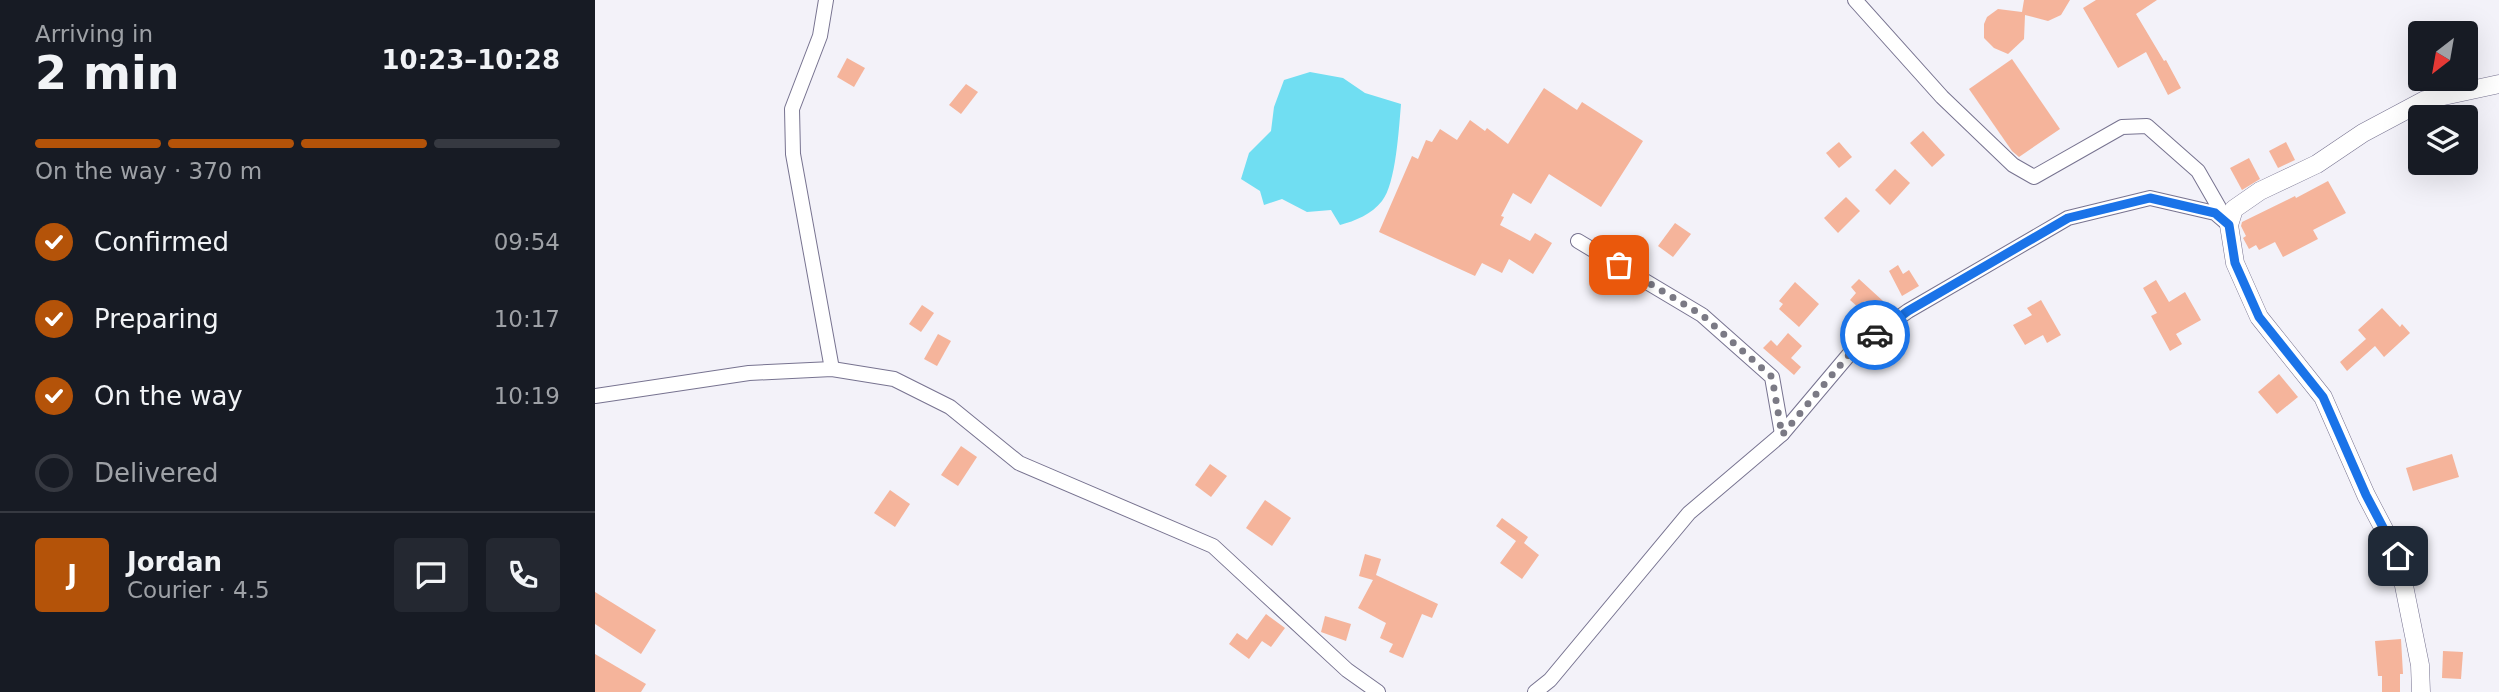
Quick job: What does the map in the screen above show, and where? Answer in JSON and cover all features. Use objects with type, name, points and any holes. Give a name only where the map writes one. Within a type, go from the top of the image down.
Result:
[{"type":"street","points":[[827,0],[820,36],[792,110],[792,121],[793,154],[832,369]]},
{"type":"street","points":[[1854,0],[1942,97],[2013,165],[2034,177],[2122,127],[2147,126],[2198,171],[2229,225],[2235,263],[2259,317],[2323,397],[2366,495],[2398,556],[2420,665],[2421,692]]},
{"type":"street","points":[[2229,225],[2234,209],[2260,191],[2317,164],[2363,133],[2425,100],[2499,85]]},
{"type":"street","points":[[1535,692],[1551,680],[1689,513],[1782,435],[1852,351],[1908,311],[2068,218],[2150,198],[2215,213],[2229,225]]},
{"type":"street","points":[[1578,241],[1702,315],[1772,377],[1782,435]]},
{"type":"street","points":[[595,396],[749,373],[832,369],[894,379],[950,407],[1019,463],[1213,546],[1347,670],[1378,692]]},
{"type":"water","points":[[1310,72],[1343,78],[1365,93],[1401,104],[1396,155],[1387,193],[1378,206],[1368,213],[1340,225],[1331,210],[1307,212],[1282,199],[1264,205],[1260,191],[1241,179],[1249,153],[1271,131],[1274,107],[1284,80]]},
{"type":"building","points":[[2024,0],[2070,0],[2061,15],[2048,21],[2025,15],[2024,39],[2008,54],[1994,48],[1984,38],[1987,17],[1998,9],[2022,12]]},
{"type":"building","points":[[2096,0],[2157,0],[2136,14],[2181,88],[2168,95],[2146,52],[2118,68],[2083,8]]},
{"type":"building","points":[[847,58],[865,68],[854,87],[837,77]]},
{"type":"building","points":[[2012,59],[2060,129],[2019,157],[1969,89]]},
{"type":"building","points":[[966,84],[978,92],[961,114],[949,105]]},
{"type":"building","points":[[1544,88],[1577,110],[1582,102],[1643,141],[1601,207],[1549,174],[1531,204],[1513,193],[1501,216],[1504,217],[1500,225],[1530,241],[1535,233],[1552,243],[1533,274],[1509,259],[1502,273],[1482,263],[1475,276],[1379,232],[1412,156],[1418,159],[1426,140],[1432,142],[1440,129],[1457,140],[1470,120],[1485,131],[1487,128],[1508,144]]},
{"type":"building","points":[[1923,131],[1945,155],[1932,167],[1910,143]]},
{"type":"building","points":[[1839,142],[1852,157],[1839,168],[1826,153]]},
{"type":"building","points":[[2286,142],[2295,160],[2278,168],[2269,151]]},
{"type":"building","points":[[2249,158],[2260,179],[2242,190],[2230,168]]},
{"type":"building","points":[[1895,169],[1910,183],[1890,205],[1875,190]]},
{"type":"building","points":[[2328,181],[2346,213],[2313,230],[2318,239],[2283,257],[2275,242],[2259,250],[2256,245],[2249,249],[2243,238],[2246,236],[2242,222]]},
{"type":"building","points":[[1846,197],[1860,211],[1838,233],[1824,218]]},
{"type":"building","points":[[1675,223],[1691,234],[1673,257],[1658,246]]},
{"type":"building","points":[[1898,265],[1903,274],[1909,270],[1919,286],[1902,296],[1889,271]]},
{"type":"building","points":[[1859,279],[1883,301],[1875,310],[1865,301],[1859,308],[1850,300],[1856,293],[1851,287]]},
{"type":"building","points":[[2156,280],[2169,302],[2185,292],[2201,320],[2176,334],[2182,344],[2170,351],[2151,316],[2157,313],[2143,288]]},
{"type":"building","points":[[1795,282],[1819,304],[1799,327],[1779,309],[1783,304],[1779,301]]},
{"type":"building","points":[[2041,300],[2061,335],[2047,343],[2043,335],[2025,345],[2013,325],[2032,315],[2027,308]]},
{"type":"building","points":[[922,305],[934,313],[921,332],[909,324]]},
{"type":"building","points":[[2382,308],[2400,327],[2402,324],[2410,333],[2384,357],[2375,346],[2347,371],[2340,362],[2366,339],[2358,330]]},
{"type":"building","points":[[1788,333],[1802,346],[1791,358],[1801,367],[1794,375],[1763,348],[1771,340],[1777,346]]},
{"type":"building","points":[[938,334],[951,341],[937,366],[924,359]]},
{"type":"building","points":[[2279,374],[2298,397],[2277,414],[2258,392]]},
{"type":"building","points":[[961,446],[977,457],[958,486],[941,475]]},
{"type":"building","points":[[2452,454],[2459,477],[2413,491],[2406,468]]},
{"type":"building","points":[[1210,464],[1227,476],[1211,497],[1195,485]]},
{"type":"building","points":[[890,490],[910,504],[895,527],[874,513]]},
{"type":"building","points":[[1265,500],[1291,518],[1272,546],[1246,528]]},
{"type":"building","points":[[1502,518],[1528,537],[1524,543],[1539,555],[1522,579],[1500,563],[1516,541],[1496,526]]},
{"type":"building","points":[[1365,554],[1381,559],[1376,575],[1438,604],[1432,618],[1422,614],[1403,658],[1389,652],[1393,644],[1380,638],[1386,623],[1358,608],[1373,580],[1359,576]]},
{"type":"building","points":[[595,592],[656,630],[641,654],[595,624]]},
{"type":"building","points":[[1266,614],[1285,628],[1271,647],[1262,641],[1249,659],[1229,644],[1237,633],[1247,640]]},
{"type":"building","points":[[1325,616],[1351,624],[1346,641],[1321,632]]},
{"type":"building","points":[[2401,639],[2403,674],[2400,674],[2400,692],[2382,692],[2382,676],[2378,676],[2375,641]]},
{"type":"building","points":[[2443,651],[2463,652],[2461,679],[2442,678]]},
{"type":"building","points":[[595,654],[646,684],[641,692],[595,692]]},
{"type":"way so far","points":[[1619,265],[1702,315],[1772,377],[1782,435],[1852,351],[1875,335]]},
{"type":"route","points":[[1875,335],[1908,311],[2068,218],[2150,198],[2215,213],[2229,225],[2235,263],[2259,317],[2323,397],[2366,495],[2398,556]]}]
